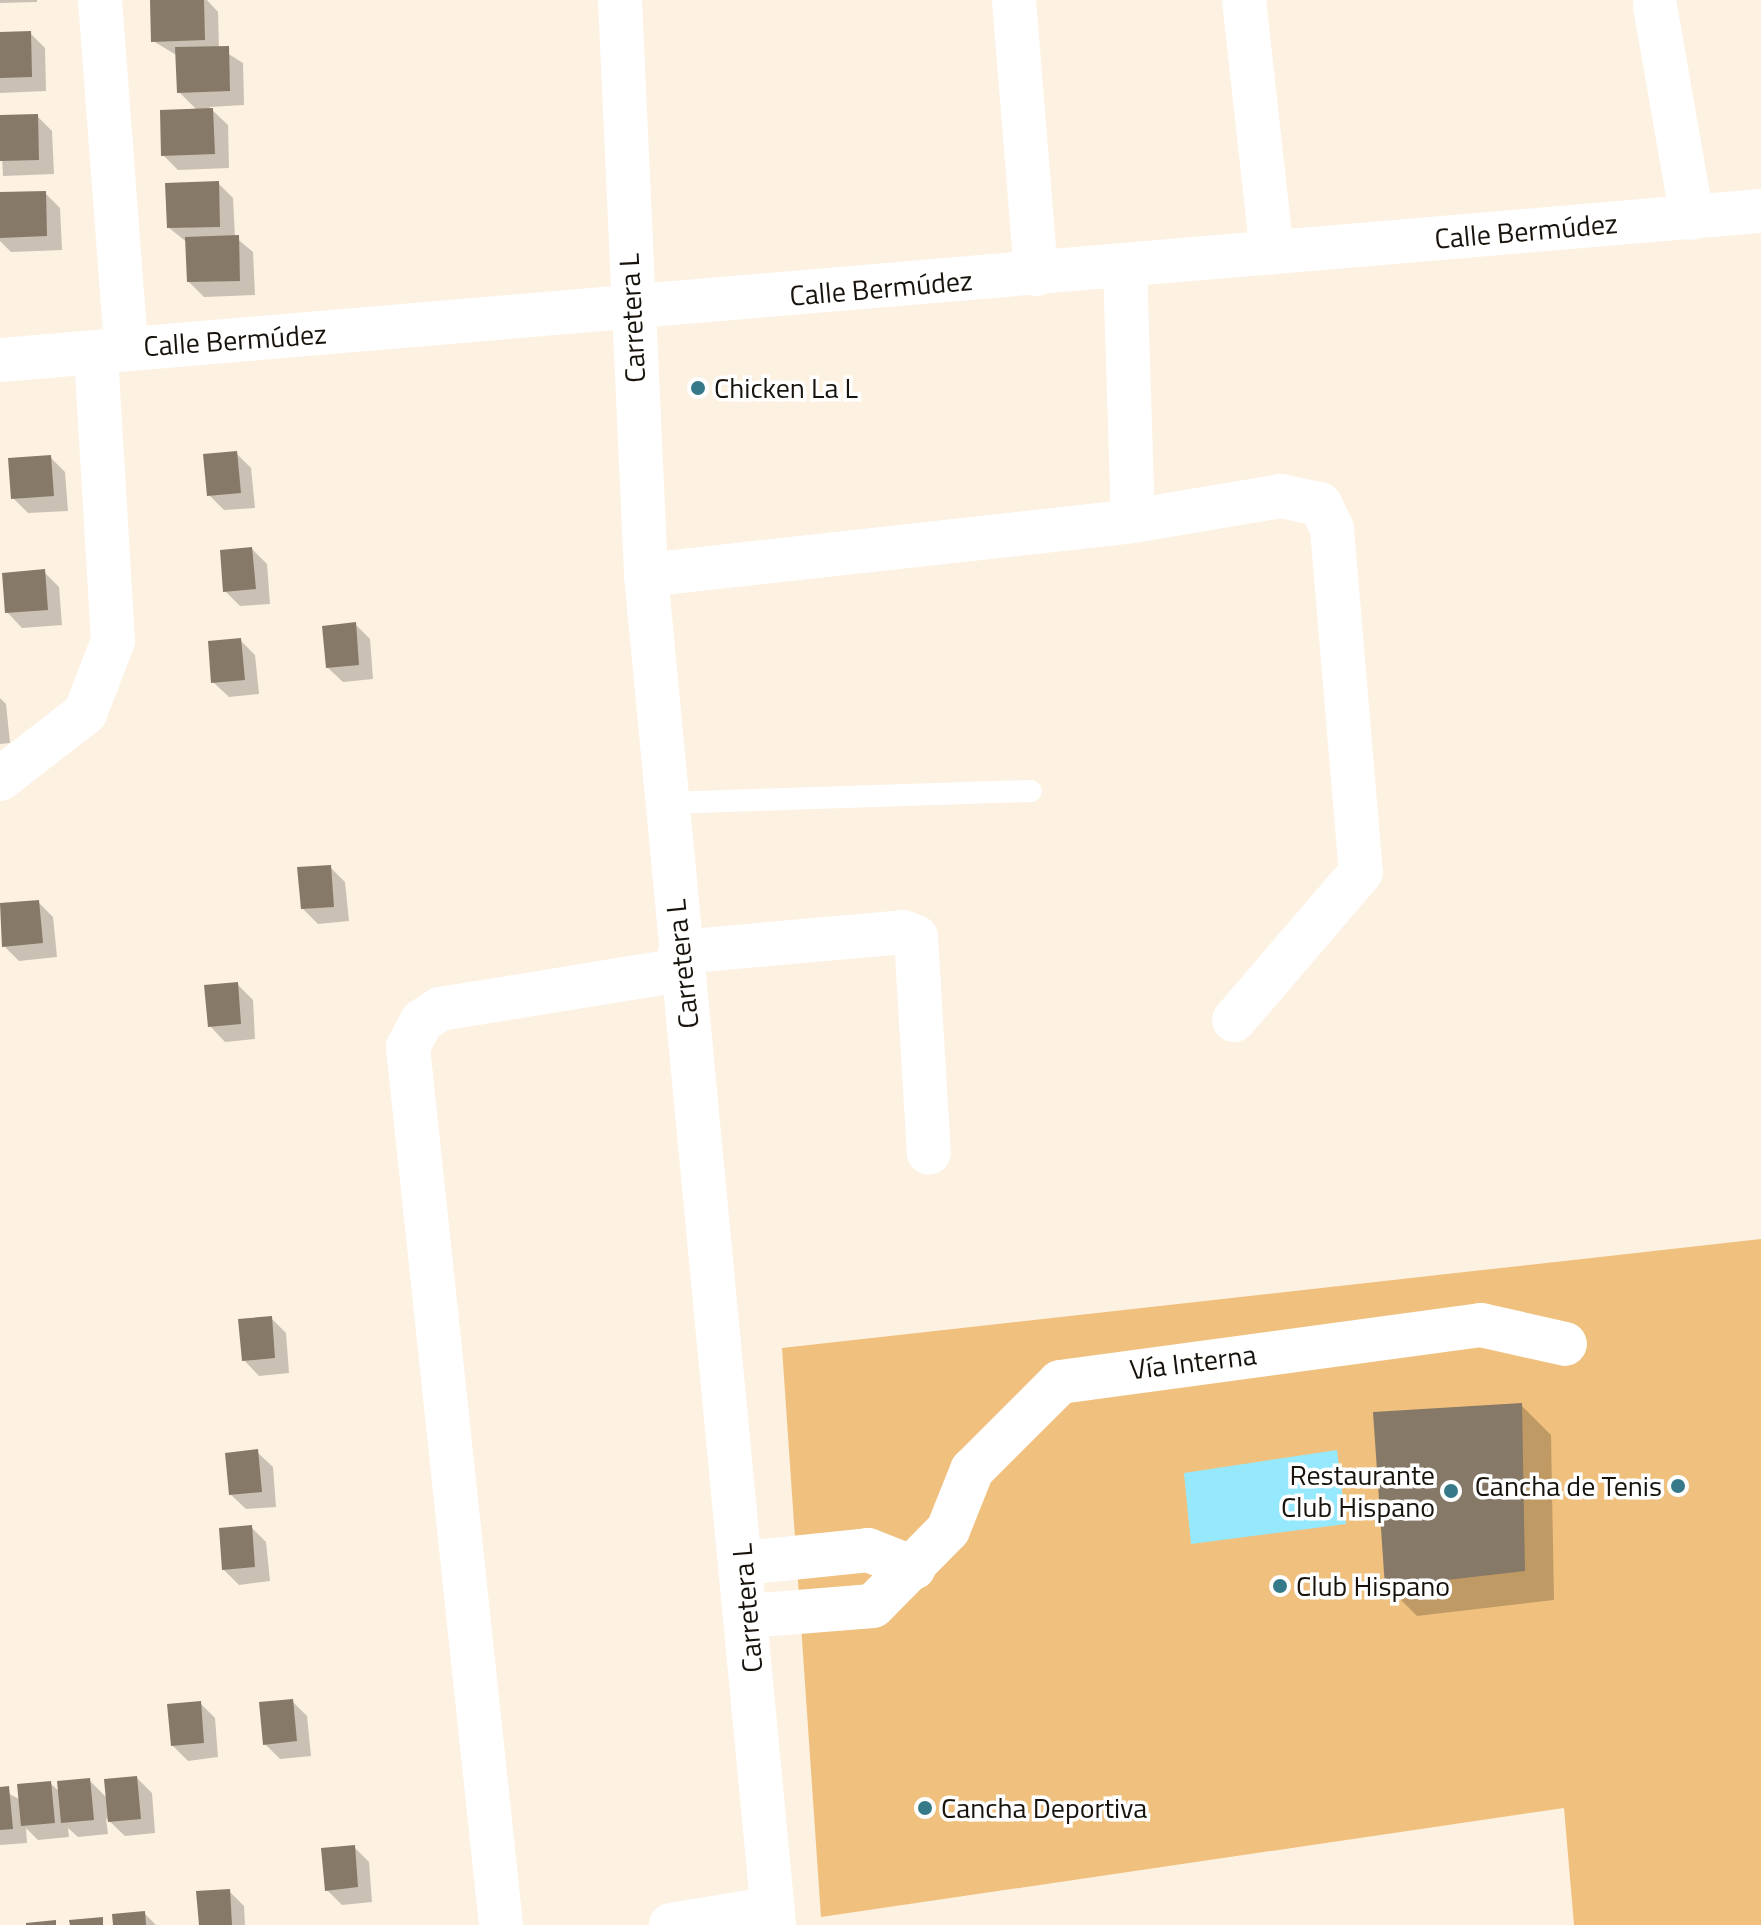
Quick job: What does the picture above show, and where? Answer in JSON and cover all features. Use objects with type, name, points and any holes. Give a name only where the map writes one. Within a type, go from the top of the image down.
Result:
[{"type":"street","points":[[0,779],[85,713],[113,641],[111,350],[100,0]]},
{"type":"street","name":"Carretera L","points":[[620,0],[631,311],[646,575],[681,961],[743,1563],[773,1916]]},
{"type":"street","points":[[1014,0],[1036,274]]},
{"type":"street","points":[[1244,0],[1272,252]]},
{"type":"street","points":[[1655,6],[1692,218]]},
{"type":"street","name":"Calle Bermúdez","points":[[0,360],[631,311],[1761,211]]},
{"type":"street","points":[[1125,267],[1133,521]]},
{"type":"street","points":[[646,575],[1133,521],[1281,496],[1320,504],[1332,529],[1361,872],[1234,1020]]},
{"type":"street","points":[[501,1925],[408,1047],[422,1021],[440,1009],[681,961],[903,932],[916,937],[929,1153]]},
{"type":"street","name":"Vía Interna","points":[[914,1568],[948,1530],[972,1470],[1060,1382],[1481,1325],[1565,1344]]},
{"type":"street","points":[[743,1563],[868,1550],[914,1568],[873,1606],[748,1616]]},
{"type":"street","points":[[671,1925],[773,1916]]},
{"type":"lane","points":[[667,803],[1031,791]]},
{"type":"shaded area","name":"Club Hispano","points":[[1761,1239],[1761,1925],[1574,1925],[1564,1808],[821,1917],[782,1348]]},
{"type":"water","points":[[1337,1450],[1346,1524],[1191,1544],[1184,1473]]},
{"type":"building","points":[[150,0],[204,0],[205,40],[151,42]]},
{"type":"building","points":[[31,31],[32,77],[0,78],[0,32]]},
{"type":"building","points":[[229,46],[230,91],[177,93],[175,47]]},
{"type":"building","points":[[213,108],[215,154],[161,156],[160,110]]},
{"type":"building","points":[[38,114],[39,160],[0,161],[0,115]]},
{"type":"building","points":[[219,181],[220,227],[167,228],[165,183]]},
{"type":"building","points":[[46,191],[47,236],[0,238],[0,192]]},
{"type":"building","points":[[239,235],[240,281],[187,282],[185,237]]},
{"type":"building","points":[[237,451],[241,493],[207,496],[203,454]]},
{"type":"building","points":[[51,455],[54,496],[11,499],[8,458]]},
{"type":"building","points":[[252,547],[256,589],[223,592],[220,550]]},
{"type":"building","points":[[45,569],[48,610],[5,613],[2,573]]},
{"type":"building","points":[[356,622],[359,665],[326,668],[322,626]]},
{"type":"building","points":[[241,638],[245,680],[211,683],[208,641]]},
{"type":"building","points":[[331,865],[334,907],[301,909],[297,867]]},
{"type":"building","points":[[39,900],[43,943],[2,947],[0,903]]},
{"type":"building","points":[[238,982],[241,1024],[208,1027],[204,985]]},
{"type":"building","points":[[272,1316],[275,1358],[242,1361],[238,1319]]},
{"type":"building","name":"Restaurante Club Hispano","points":[[1522,1403],[1525,1571],[1385,1587],[1373,1412]]},
{"type":"building","points":[[258,1449],[262,1492],[229,1495],[225,1453]]},
{"type":"building","points":[[252,1525],[255,1567],[222,1570],[219,1528]]},
{"type":"building","points":[[293,1699],[297,1741],[263,1745],[259,1702]]},
{"type":"building","points":[[201,1701],[204,1743],[171,1746],[167,1704]]},
{"type":"building","points":[[137,1776],[141,1819],[108,1822],[104,1779]]},
{"type":"building","points":[[90,1778],[94,1820],[61,1823],[57,1781]]},
{"type":"building","points":[[51,1781],[55,1823],[21,1826],[17,1784]]},
{"type":"building","points":[[9,1786],[13,1829],[0,1830],[0,1787]]},
{"type":"building","points":[[355,1845],[358,1887],[325,1891],[321,1848]]},
{"type":"building","points":[[230,1889],[232,1925],[199,1925],[196,1891]]},
{"type":"building","points":[[145,1911],[146,1925],[113,1925],[112,1914]]},
{"type":"building","points":[[103,1917],[103,1925],[70,1925],[69,1920]]},
{"type":"building","points":[[56,1920],[56,1925],[26,1925],[26,1923]]},
{"type":"place","name":"Chicken La L","points":[[698,388]]},
{"type":"place","name":"Cancha de Tenis","points":[[1678,1486]]},
{"type":"place","name":"Restaurante Club Hispano","points":[[1451,1491]]},
{"type":"place","name":"Club Hispano","points":[[1280,1586]]},
{"type":"place","name":"Cancha Deportiva","points":[[925,1808]]}]
